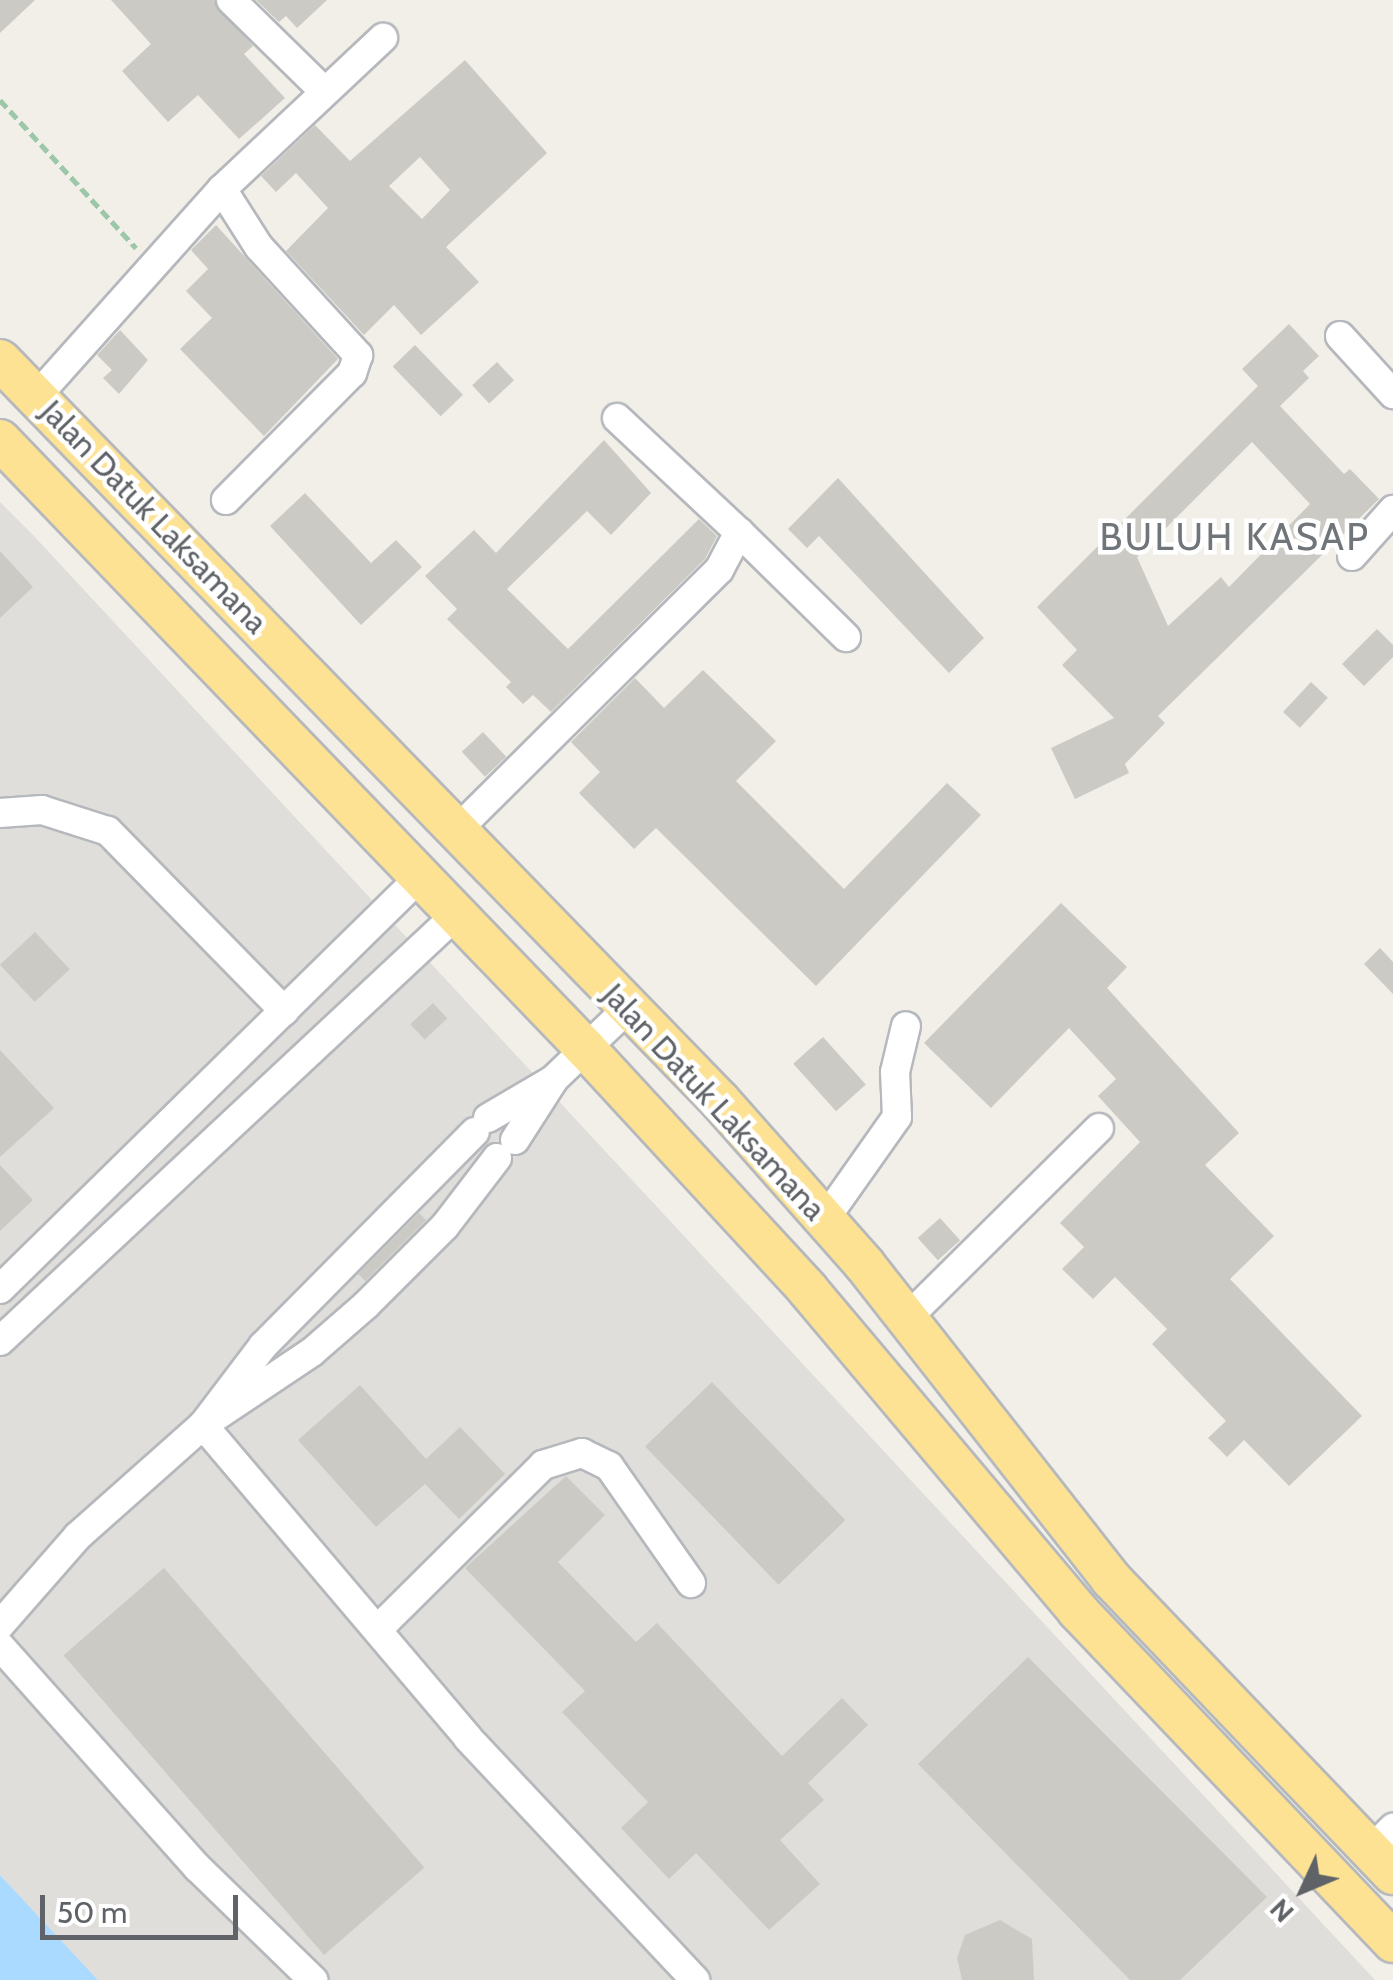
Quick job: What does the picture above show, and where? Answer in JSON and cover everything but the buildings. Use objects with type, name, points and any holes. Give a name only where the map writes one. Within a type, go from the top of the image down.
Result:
[{"type":"highway","name":"Jalan Datuk Laksamana","points":[[0,360],[459,828],[825,1219],[1110,1579],[1385,1851]]},
{"type":"highway","name":"Jalan Datuk Laksamana","points":[[0,440],[586,1048],[808,1290],[1078,1611],[1393,1942]]},
{"type":"highway","points":[[1078,1611],[1110,1579]]},
{"type":"lane","points":[[231,0],[324,91]]},
{"type":"lane","points":[[36,397],[222,189],[383,38]]},
{"type":"lane","points":[[222,189],[259,247],[358,355],[352,374],[226,500]]},
{"type":"lane","points":[[1340,336],[1393,394]]},
{"type":"lane","points":[[617,418],[846,637]]},
{"type":"lane","points":[[1352,556],[1393,510]]},
{"type":"lane","points":[[459,828],[720,570],[739,532]]},
{"type":"lane","points":[[0,813],[42,810],[108,831],[284,1011]]},
{"type":"lane","points":[[0,1290],[422,876]]},
{"type":"lane","points":[[0,1341],[458,913]]},
{"type":"lane","points":[[0,1625],[78,1536],[202,1424],[312,1352],[366,1305],[445,1226],[506,1149],[554,1079],[627,1009]]},
{"type":"lane","points":[[825,1219],[897,1116],[895,1072],[906,1026]]},
{"type":"lane","points":[[202,1424],[264,1346],[481,1125],[554,1079]]},
{"type":"lane","points":[[907,1318],[1099,1128]]},
{"type":"lane","points":[[202,1424],[468,1738],[696,1980]]},
{"type":"lane","points":[[378,1629],[544,1465],[582,1453],[610,1466],[691,1583]]},
{"type":"lane","points":[[0,1646],[198,1868],[313,1980]]},
{"type":"path","points":[[0,100],[151,265]]},
{"type":"shaded area","points":[[0,502],[1375,1980],[98,1980],[0,1875]]},
{"type":"water","points":[[0,1875],[98,1980],[0,1980]]},
{"type":"district","name":"BULUH KASAP","points":[[1235,537]]}]
